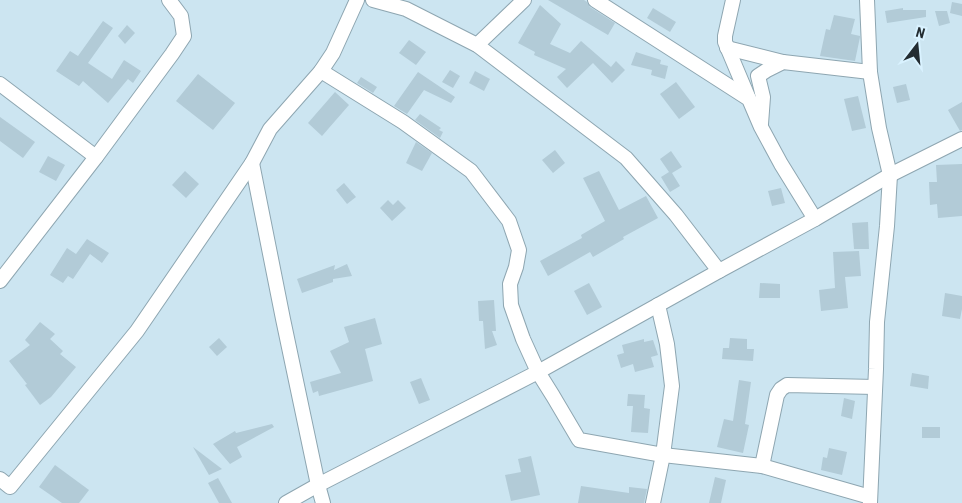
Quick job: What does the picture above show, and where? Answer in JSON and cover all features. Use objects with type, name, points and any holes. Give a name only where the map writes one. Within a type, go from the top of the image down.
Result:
[{"type":"street","points":[[0,281],[96,157],[184,36],[181,16],[169,0]]},
{"type":"street","points":[[0,479],[10,486],[137,331],[252,163],[270,129],[321,71],[333,53],[357,0]]},
{"type":"street","points":[[373,0],[406,9],[477,45],[626,158],[676,215],[719,271]]},
{"type":"street","points":[[477,45],[524,0]]},
{"type":"street","points":[[595,0],[749,99]]},
{"type":"street","points":[[732,0],[725,36],[727,48],[761,127],[815,219]]},
{"type":"street","points":[[321,71],[403,122],[471,171],[509,221],[519,250],[510,284],[511,305],[523,339],[538,372],[579,440],[663,455],[762,466],[870,500],[877,322],[887,226],[890,175],[870,72],[867,0]]},
{"type":"street","points":[[727,48],[783,62],[870,72]]},
{"type":"street","points":[[761,127],[763,96],[758,76],[783,62]]},
{"type":"street","points":[[0,84],[96,157]]},
{"type":"street","points":[[286,503],[538,372],[815,219],[890,175],[962,139]]},
{"type":"street","points":[[252,163],[283,319],[323,503]]},
{"type":"street","points":[[653,503],[663,455],[672,386],[667,344],[658,305]]},
{"type":"street","points":[[762,466],[777,395],[781,389],[787,385],[875,387]]},
{"type":"building","points":[[548,0],[584,0],[590,7],[615,23],[608,35]]},
{"type":"building","points":[[952,2],[962,4],[962,16],[950,13]]},
{"type":"building","points":[[540,5],[561,24],[550,44],[570,53],[581,41],[611,67],[616,61],[625,70],[612,83],[593,63],[567,88],[557,77],[566,69],[534,55],[535,52],[518,43]]},
{"type":"building","points":[[653,8],[676,22],[670,32],[647,18]]},
{"type":"building","points":[[903,8],[903,10],[926,10],[926,17],[887,23],[885,11]]},
{"type":"building","points":[[935,11],[947,11],[950,23],[939,26]]},
{"type":"building","points":[[834,15],[855,19],[851,34],[860,37],[855,61],[820,56],[826,29],[830,30]]},
{"type":"building","points":[[103,21],[113,28],[88,63],[112,79],[124,60],[141,71],[133,83],[128,79],[108,103],[83,81],[79,86],[56,71],[70,51],[78,56]]},
{"type":"building","points":[[127,25],[135,33],[125,44],[118,36]]},
{"type":"building","points":[[409,40],[426,52],[416,65],[399,53]]},
{"type":"building","points":[[636,52],[661,60],[660,64],[668,66],[665,79],[651,75],[652,70],[631,65]]},
{"type":"building","points":[[450,70],[460,76],[453,88],[442,82]]},
{"type":"building","points":[[475,71],[490,79],[484,91],[469,83]]},
{"type":"building","points":[[418,72],[455,97],[451,103],[424,90],[407,114],[394,106]]},
{"type":"building","points":[[198,74],[235,103],[213,130],[176,101]]},
{"type":"building","points":[[361,77],[377,87],[373,93],[357,83]]},
{"type":"building","points":[[676,82],[695,107],[679,119],[660,94]]},
{"type":"building","points":[[906,84],[910,100],[897,103],[893,87]]},
{"type":"building","points":[[335,92],[349,105],[322,136],[308,123]]},
{"type":"building","points":[[858,96],[866,128],[852,131],[844,99]]},
{"type":"building","points":[[962,102],[962,130],[960,131],[948,110]]},
{"type":"building","points":[[420,114],[441,128],[439,130],[443,132],[440,138],[415,120]]},
{"type":"building","points":[[0,117],[35,142],[23,158],[0,141]]},
{"type":"building","points":[[416,142],[432,153],[422,171],[406,163]]},
{"type":"building","points":[[555,150],[565,163],[553,173],[542,160]]},
{"type":"building","points":[[671,151],[682,167],[672,173],[680,186],[670,192],[661,177],[669,172],[660,159]]},
{"type":"building","points":[[48,156],[65,165],[56,181],[39,172]]},
{"type":"building","points":[[962,164],[962,216],[938,218],[937,204],[930,205],[929,182],[937,182],[936,165]]},
{"type":"building","points":[[185,171],[199,184],[186,198],[172,185]]},
{"type":"building","points":[[599,171],[619,210],[646,196],[658,218],[623,237],[624,239],[593,257],[590,252],[548,276],[540,261],[582,238],[581,235],[605,221],[583,178]]},
{"type":"building","points":[[344,183],[356,197],[347,204],[336,190]]},
{"type":"building","points":[[781,188],[785,203],[772,206],[768,191]]},
{"type":"building","points":[[388,200],[393,205],[398,200],[406,208],[392,221],[380,208]]},
{"type":"building","points":[[868,222],[869,249],[854,249],[852,223]]},
{"type":"building","points":[[87,239],[109,253],[102,263],[90,254],[73,279],[68,276],[63,283],[50,275],[67,248],[76,254]]},
{"type":"building","points":[[859,251],[861,276],[845,277],[848,308],[821,311],[819,290],[835,288],[833,252]]},
{"type":"building","points":[[347,264],[352,276],[333,279],[333,282],[302,293],[297,279],[335,265],[334,270]]},
{"type":"building","points":[[589,283],[602,307],[587,315],[574,291]]},
{"type":"building","points":[[760,283],[780,284],[780,298],[759,298]]},
{"type":"building","points":[[945,293],[962,296],[960,319],[942,316]]},
{"type":"building","points":[[494,300],[496,331],[492,331],[497,345],[485,349],[483,321],[479,321],[478,301]]},
{"type":"building","points":[[375,318],[382,344],[365,349],[373,381],[319,396],[318,391],[313,393],[310,382],[341,373],[330,351],[349,342],[344,327]]},
{"type":"building","points":[[40,322],[55,334],[50,339],[63,351],[60,354],[76,367],[51,397],[40,405],[9,361],[30,345],[25,340]]},
{"type":"building","points":[[219,338],[227,347],[217,356],[209,347]]},
{"type":"building","points":[[730,338],[747,339],[747,349],[754,349],[753,361],[722,359],[723,348],[729,348]]},
{"type":"building","points":[[644,339],[644,342],[653,340],[658,355],[651,357],[654,367],[635,372],[633,364],[621,368],[617,355],[624,353],[622,345]]},
{"type":"building","points":[[912,373],[929,376],[928,389],[910,386]]},
{"type":"building","points":[[421,378],[430,400],[419,404],[410,382]]},
{"type":"building","points":[[739,380],[751,382],[745,424],[749,425],[743,453],[717,447],[724,419],[733,421]]},
{"type":"building","points":[[628,394],[645,395],[644,408],[650,409],[648,433],[631,432],[633,406],[627,406]]},
{"type":"building","points":[[844,398],[855,401],[852,419],[841,416]]},
{"type":"building","points":[[272,424],[274,427],[237,447],[242,457],[230,464],[213,444],[235,431],[236,433]]},
{"type":"building","points":[[922,427],[940,427],[940,438],[922,438]]},
{"type":"building","points":[[193,447],[222,469],[209,475]]},
{"type":"building","points":[[829,448],[847,452],[842,475],[821,470],[823,457],[827,458]]},
{"type":"building","points":[[531,456],[540,495],[511,501],[505,475],[521,472],[518,459]]},
{"type":"building","points":[[55,465],[89,490],[79,503],[62,503],[39,487]]},
{"type":"building","points":[[715,477],[726,480],[721,503],[709,503]]},
{"type":"building","points":[[218,478],[232,503],[219,503],[208,483]]},
{"type":"building","points":[[581,486],[629,493],[629,487],[647,489],[644,503],[578,503]]}]
